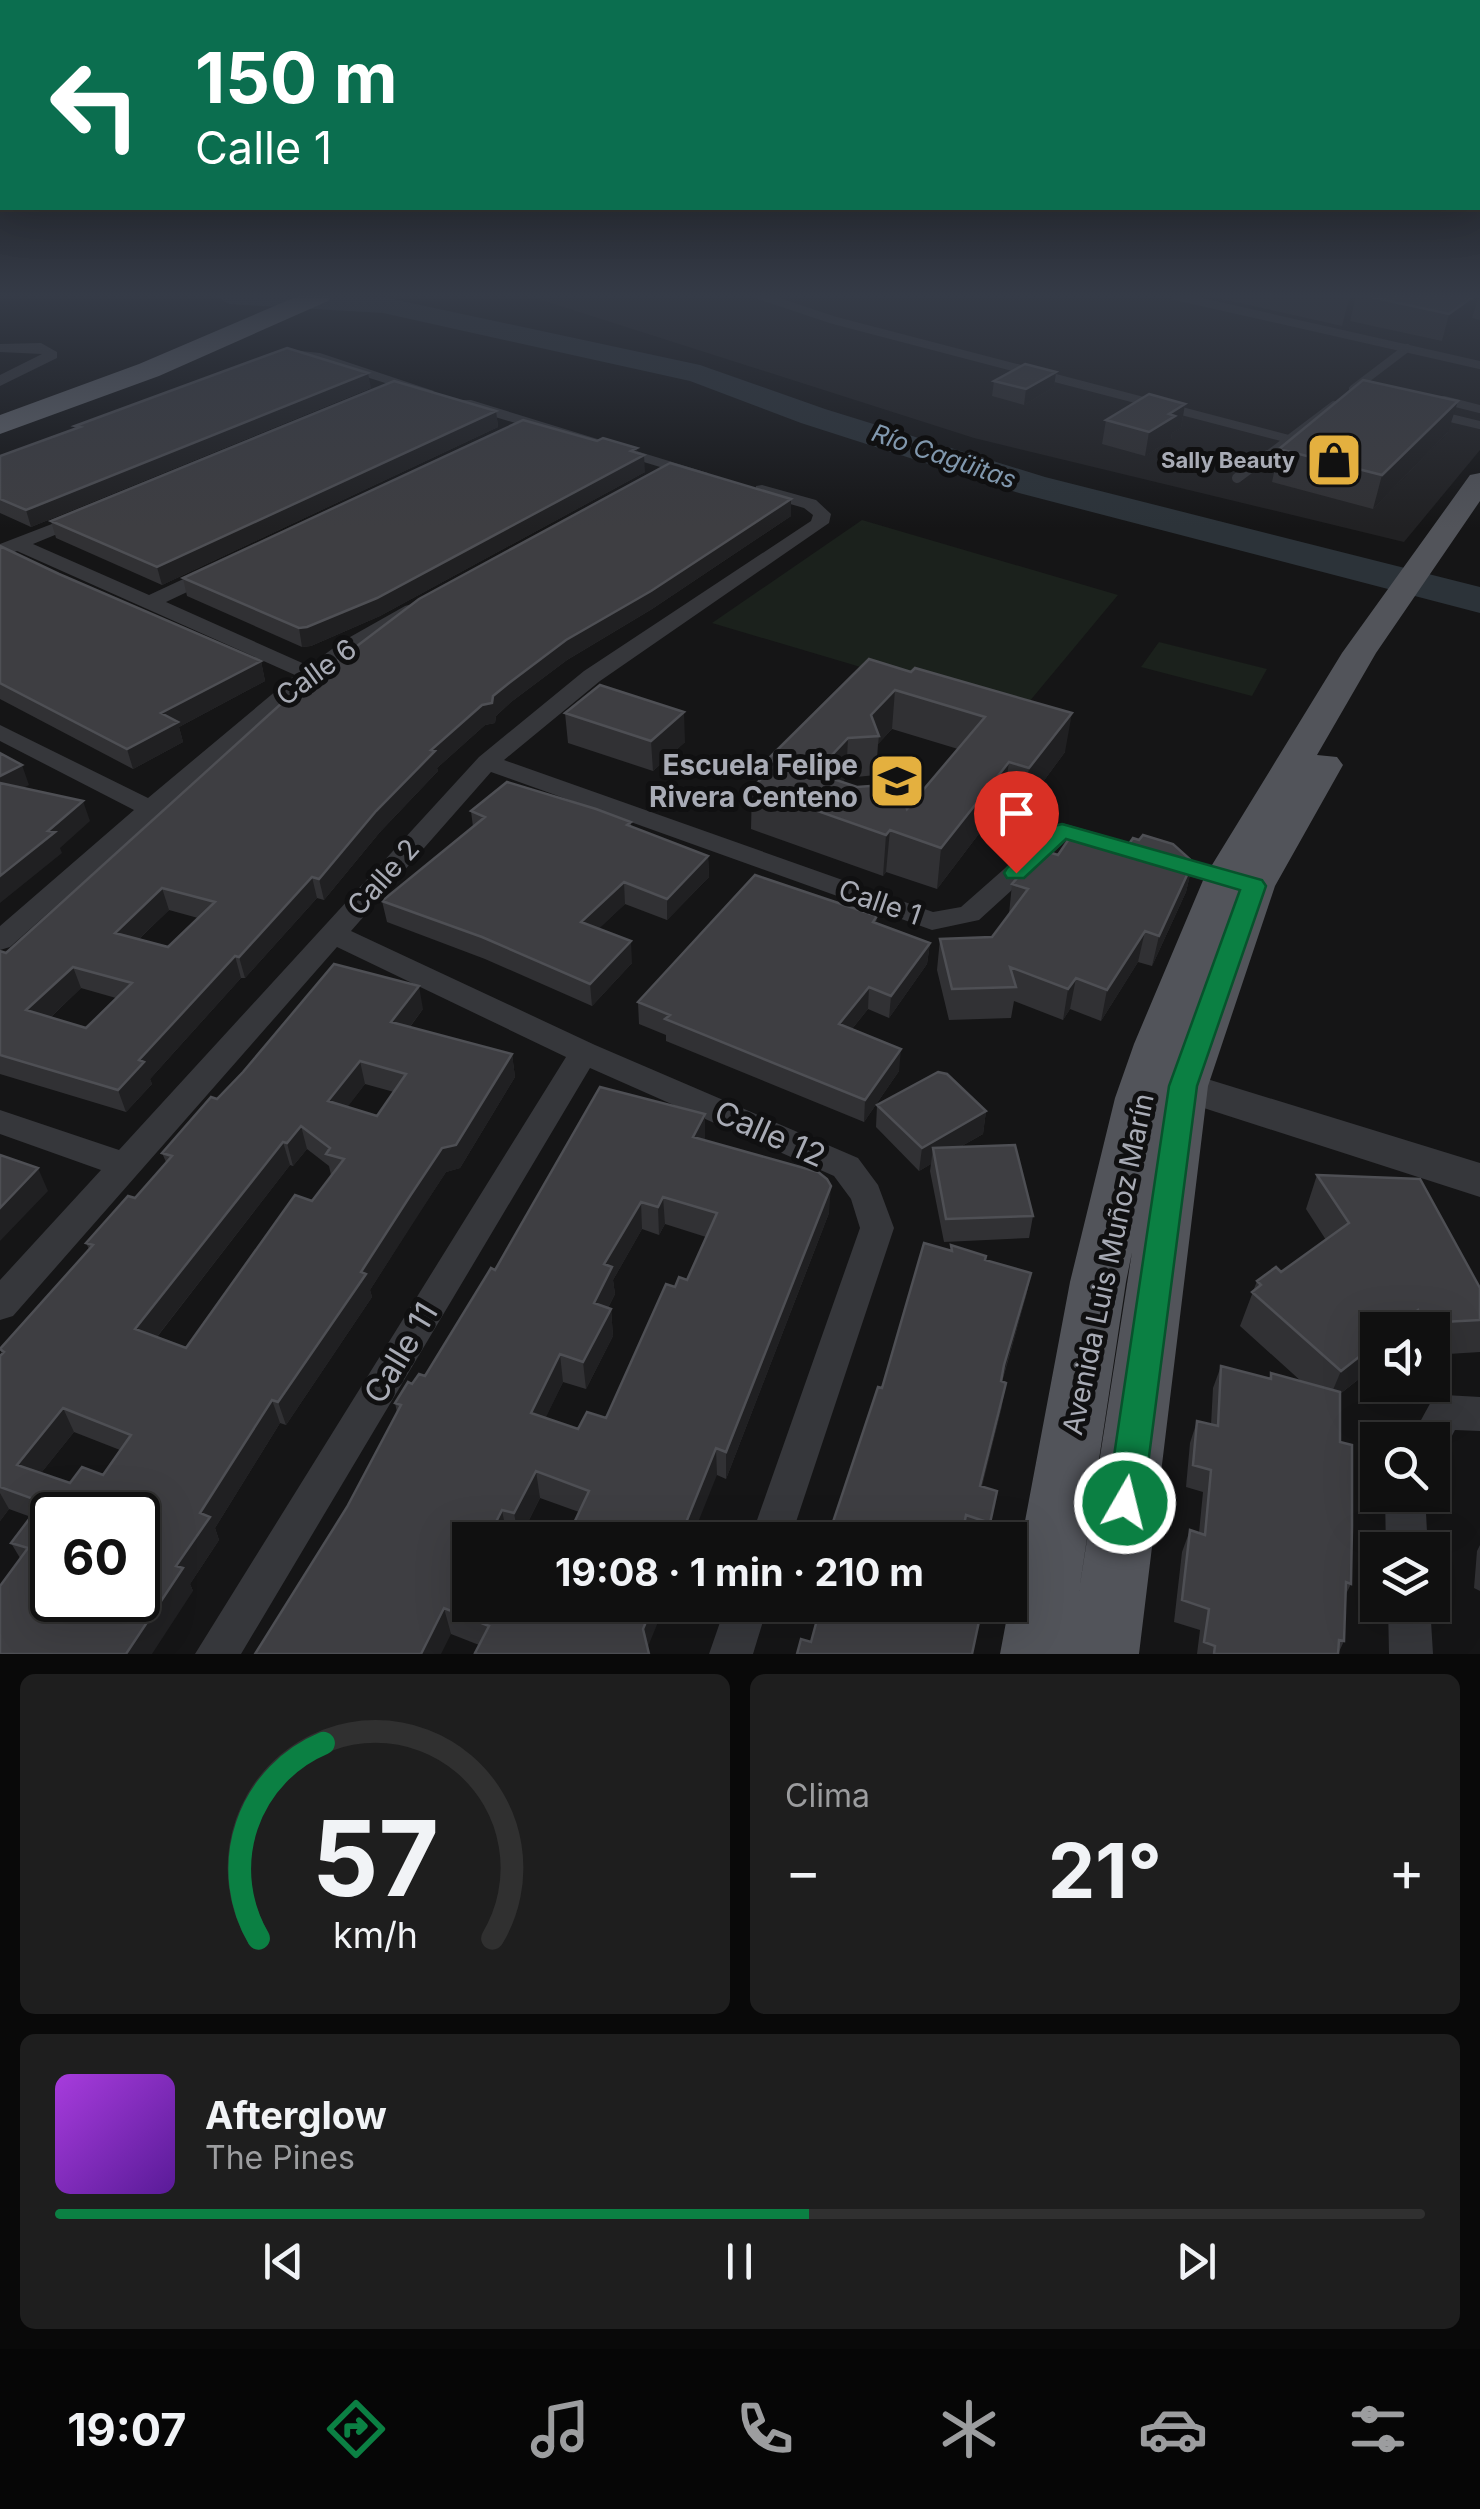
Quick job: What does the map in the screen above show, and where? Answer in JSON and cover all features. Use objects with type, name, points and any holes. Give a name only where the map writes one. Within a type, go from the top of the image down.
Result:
[{"type":"highway","points":[[0,408],[91,373]]},
{"type":"highway","points":[[0,425],[133,373]]},
{"type":"main road","name":"Avenida Luis Muñoz Marín","points":[[1035,1654],[1098,1282],[1239,882],[1372,657],[1449,544],[1480,480]]},
{"type":"main road","name":"Avenida Luis Muñoz Marín","points":[[1449,544],[1480,520]]},
{"type":"main road","name":"Avenida Luis Muñoz Marín","points":[[1104,1654],[1166,1081]]},
{"type":"street","points":[[369,373],[714,477]]},
{"type":"street","points":[[370,398],[403,384]]},
{"type":"street","points":[[506,434],[531,422]]},
{"type":"street","points":[[641,485],[675,466]]},
{"type":"street","name":"Calle 2","points":[[0,1305],[122,1164],[487,762],[592,676],[820,524],[822,514],[810,504],[752,488]]},
{"type":"street","points":[[9,548],[108,507]]},
{"type":"street","points":[[9,548],[151,602],[310,674]]},
{"type":"street","points":[[151,602],[223,568]]},
{"type":"street","name":"Calle 6","points":[[0,940],[310,674],[350,645],[436,598]]},
{"type":"street","points":[[0,732],[152,809]]},
{"type":"street","name":"Calle 1","points":[[487,762],[932,921],[968,914],[1062,831],[1239,882]]},
{"type":"street","name":"Calle 12","points":[[332,934],[584,1053],[846,1166],[866,1194],[877,1228],[776,1522]]},
{"type":"street","name":"Calle 11","points":[[217,1654],[584,1053]]},
{"type":"street","points":[[1166,1081],[1480,1180]]},
{"type":"street","points":[[0,1122],[122,1164]]},
{"type":"street","points":[[1440,1422],[1446,1412],[1480,1414]]},
{"type":"street","points":[[730,1654],[742,1622]]},
{"type":"street","points":[[1410,1622],[1411,1654]]},
{"type":"lane","points":[[1037,373],[1289,439]]},
{"type":"lane","points":[[1237,478],[1375,373]]},
{"type":"lane","points":[[1365,381],[1384,385]]},
{"type":"lane","points":[[1348,394],[1367,398]]},
{"type":"lane","points":[[1442,399],[1480,409]]},
{"type":"lane","points":[[1424,411],[1480,425]]},
{"type":"shaded area","points":[[771,373],[1480,373],[1480,450],[1404,542],[974,438]]},
{"type":"shaded area","points":[[862,520],[1118,595],[1019,714],[712,623]]},
{"type":"shaded area","points":[[1159,642],[1267,669],[1252,696],[1141,667]]},
{"type":"building","points":[[219,373],[368,373],[26,510],[0,499],[0,456],[80,427],[75,426]]},
{"type":"building","points":[[1008,373],[1054,373],[1026,389],[994,381]]},
{"type":"building","points":[[1363,380],[1458,401],[1382,475],[1279,449]]},
{"type":"building","points":[[394,381],[496,411],[157,567],[51,521]]},
{"type":"building","points":[[1149,394],[1185,404],[1169,414],[1175,416],[1149,432],[1106,420]]},
{"type":"building","points":[[523,420],[597,441],[603,438],[637,448],[631,451],[644,455],[377,598],[307,627],[299,628],[183,578]]},
{"type":"building","points":[[670,463],[791,499],[651,591],[566,640],[493,696],[492,703],[482,705],[431,750],[435,751],[376,811],[319,879],[312,877],[239,957],[235,956],[139,1060],[144,1062],[118,1090],[0,1055],[0,951],[6,953],[283,702],[419,599]],"holes":[[[162,888],[215,902],[168,947],[115,933]],[[73,967],[132,983],[86,1028],[26,1010]]]},
{"type":"building","points":[[0,546],[261,661],[161,713],[178,722],[127,749],[0,683]]},
{"type":"building","points":[[869,659],[911,672],[915,668],[1072,713],[1029,768],[1009,762],[941,848],[890,830],[886,835],[752,788],[777,763],[767,760]],"holes":[[[895,690],[985,717],[907,809],[897,784],[857,787],[815,773],[848,738],[879,736],[871,715]]]},
{"type":"building","points":[[600,685],[684,712],[651,741],[565,713]]},
{"type":"building","points":[[0,753],[22,765],[0,776]]},
{"type":"building","points":[[507,782],[596,809],[708,856],[667,899],[624,882],[581,922],[631,941],[590,984],[482,937],[382,901],[485,817],[471,811]]},
{"type":"building","points":[[0,783],[83,801],[48,831],[55,832],[0,876]]},
{"type":"building","points":[[1075,830],[1120,844],[1129,844],[1143,835],[1173,844],[1193,862],[1159,936],[1145,931],[1107,990],[1076,978],[1068,989],[1010,967],[1016,987],[952,989],[940,939],[992,937],[1028,889],[1012,884],[1042,850],[1058,855]]},
{"type":"building","points":[[755,875],[877,916],[873,922],[930,943],[891,996],[869,987],[839,1024],[901,1049],[865,1100],[665,1019],[670,1015],[638,1002]]},
{"type":"building","points":[[334,964],[419,986],[391,1022],[512,1054],[456,1145],[442,1148],[361,1272],[366,1274],[278,1402],[272,1400],[200,1513],[210,1517],[176,1566],[183,1568],[160,1603],[160,1492],[30,1492],[30,1498],[0,1487],[0,1356],[4,1352],[0,1349],[93,1245],[86,1243],[128,1196],[135,1198],[172,1156],[162,1153],[211,1097],[217,1099]],"holes":[[[360,1061],[406,1074],[377,1116],[328,1101]],[[301,1126],[330,1148],[326,1154],[344,1159],[312,1201],[295,1195],[186,1348],[135,1329],[283,1142],[287,1143]],[[63,1408],[131,1435],[103,1475],[82,1467],[70,1483],[17,1465]]]},
{"type":"building","points":[[938,1072],[947,1074],[986,1111],[922,1148],[877,1105]]},
{"type":"building","points":[[600,1087],[705,1114],[693,1137],[818,1172],[831,1186],[726,1452],[716,1448],[686,1522],[574,1522],[589,1491],[536,1471],[514,1513],[502,1510],[496,1522],[452,1522],[452,1611],[444,1608],[421,1654],[255,1654],[347,1507],[401,1405],[395,1403],[408,1382],[412,1384],[419,1374],[425,1376],[491,1268],[495,1270]],"holes":[[[663,1197],[717,1213],[687,1280],[679,1277],[675,1287],[666,1284],[606,1418],[587,1412],[578,1429],[531,1413],[560,1354],[583,1362],[611,1309],[594,1303],[612,1267],[604,1264],[641,1202],[658,1207]]]},
{"type":"building","points":[[1015,1145],[1033,1216],[946,1219],[933,1148]]},
{"type":"building","points":[[0,1155],[38,1168],[0,1208]]},
{"type":"building","points":[[1317,1175],[1420,1179],[1480,1288],[1480,1320],[1450,1322],[1450,1312],[1360,1312],[1360,1356],[1341,1371],[1252,1292],[1261,1285],[1257,1281],[1276,1267],[1281,1272],[1349,1223]]},
{"type":"building","points":[[924,1243],[952,1251],[951,1245],[1031,1273],[1004,1365],[1001,1381],[1006,1383],[980,1486],[997,1491],[990,1522],[966,1515],[965,1522],[833,1522],[878,1387],[882,1388]]},
{"type":"building","points":[[1221,1366],[1271,1379],[1271,1373],[1340,1392],[1340,1442],[1352,1445],[1352,1526],[1351,1584],[1346,1582],[1344,1641],[1339,1640],[1338,1654],[1214,1654],[1215,1646],[1204,1642],[1209,1609],[1182,1600],[1190,1530],[1205,1535],[1211,1470],[1193,1465],[1197,1421],[1218,1426]]},
{"type":"building","points":[[30,1518],[30,1622],[147,1622],[126,1654],[0,1654],[0,1586],[28,1548],[11,1543]]},
{"type":"building","points":[[479,1622],[646,1622],[643,1629],[649,1654],[475,1653],[489,1626]]},
{"type":"building","points":[[816,1622],[979,1622],[972,1654],[797,1654],[801,1639],[811,1642]]},
{"type":"waterway","name":"Río Cagüitas","points":[[696,373],[813,416],[1032,485],[1480,600]]},
{"type":"place","name":"Sally Beauty","points":[[1334,460]]},
{"type":"place","name":"Escuela Felipe Rivera Centeno","points":[[897,781]]},
{"type":"route","points":[[1016,873],[1062,831],[1254,886],[1183,1086],[1125,1503]]}]
